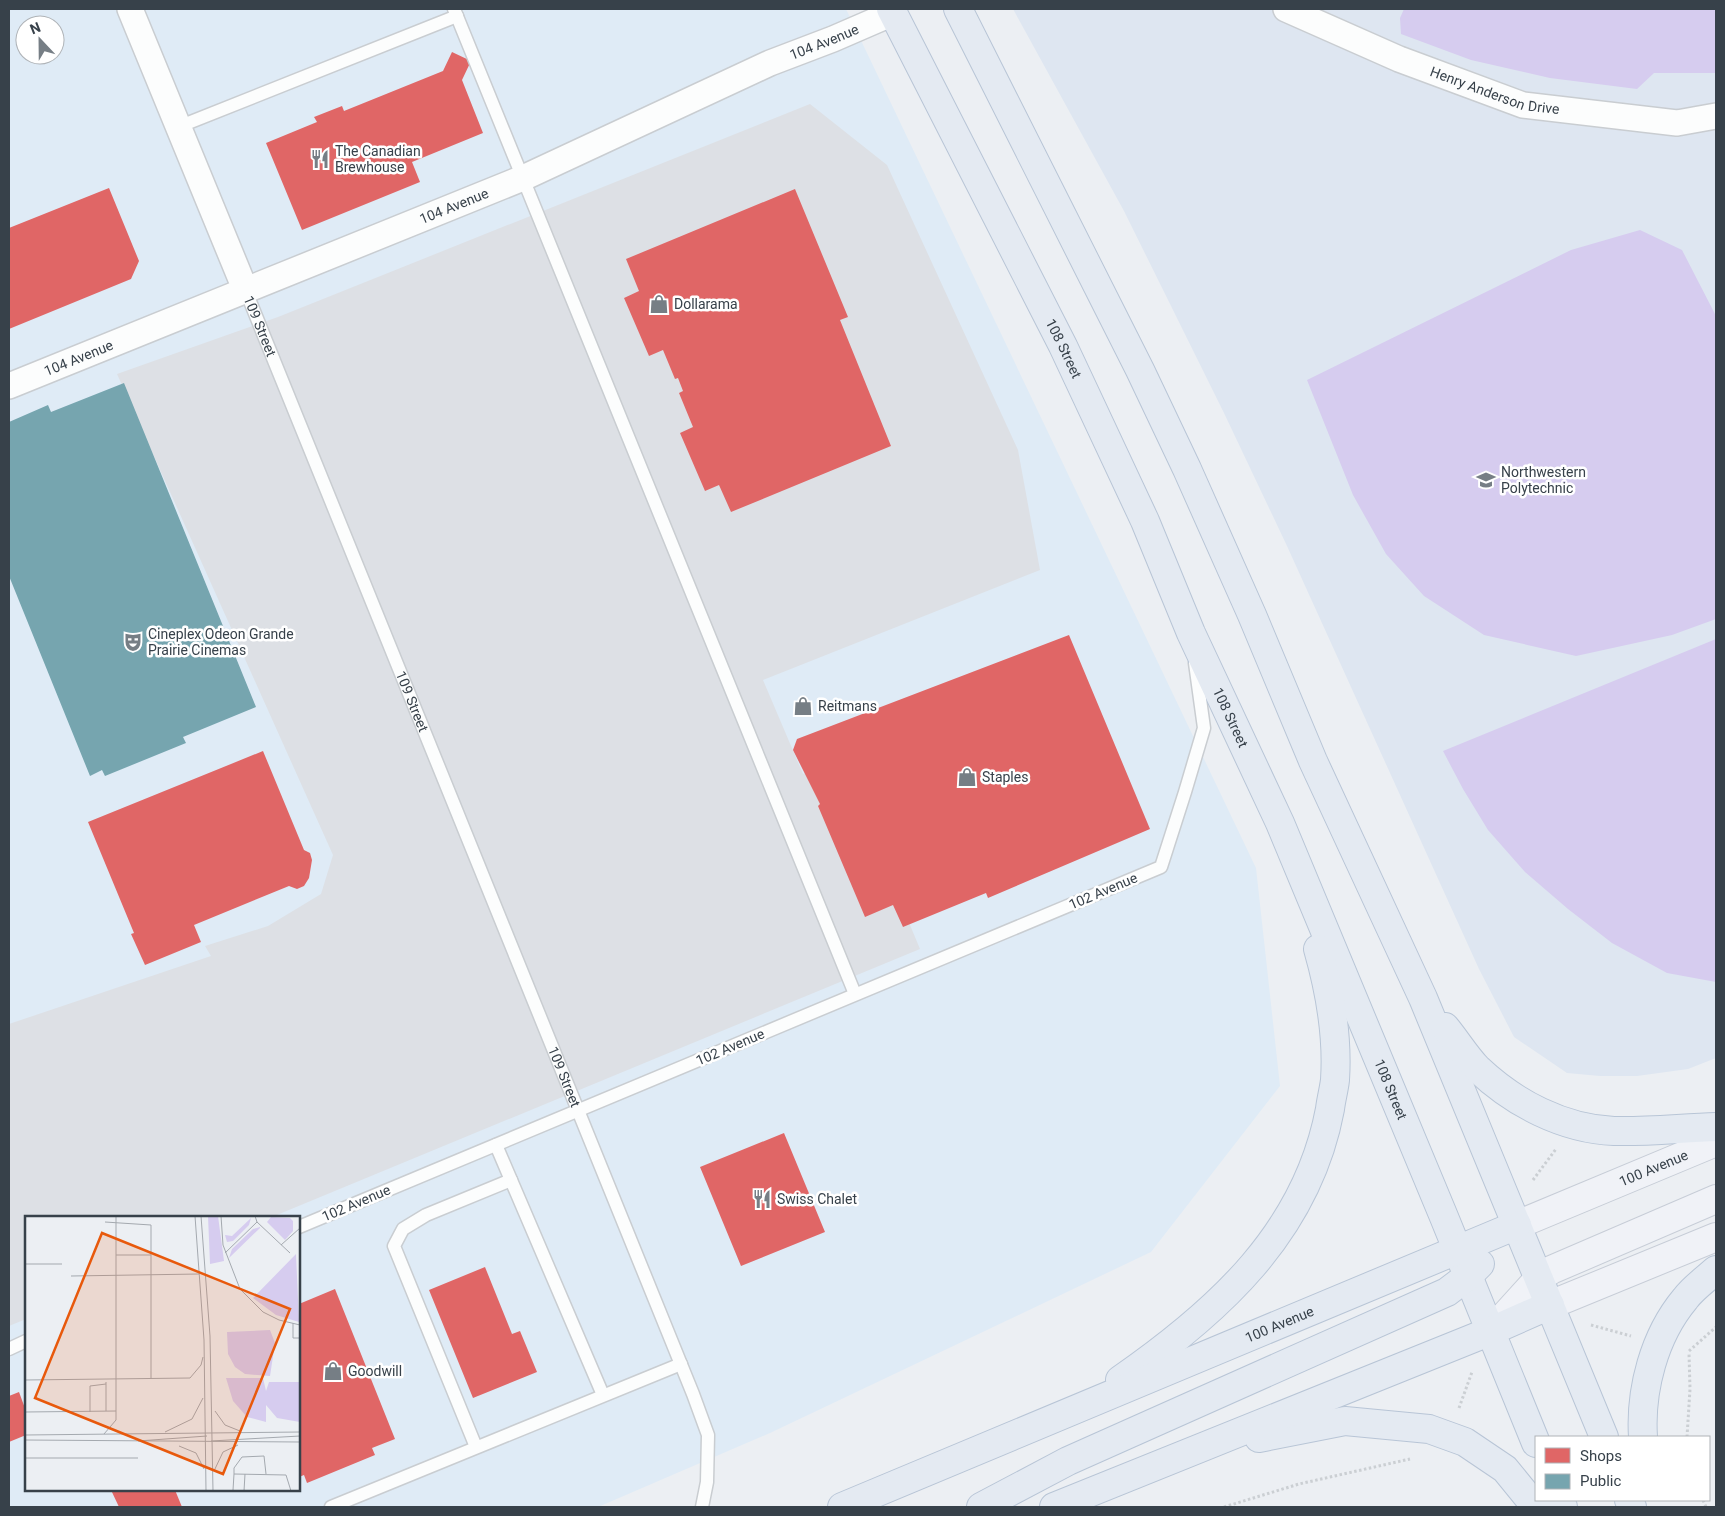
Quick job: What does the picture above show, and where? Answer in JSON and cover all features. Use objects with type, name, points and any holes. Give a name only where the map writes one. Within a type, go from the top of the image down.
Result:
[{"type":"main road","points":[[958,9],[1140,370],[1178,451],[1252,615],[1313,761],[1423,998],[1604,1436]]},
{"type":"main road","name":"108 Street","points":[[892,11],[1063,346],[1145,521],[1191,633],[1280,823],[1458,1250],[1535,1441]]},
{"type":"main road","points":[[1048,1422],[1109,1387],[1155,1355],[1210,1312],[1248,1272],[1280,1231],[1308,1182],[1325,1134],[1335,1080],[1333,1022],[1323,968],[1306,904],[1280,823]]},
{"type":"main road","points":[[1423,998],[1478,1068],[1511,1095],[1544,1115],[1582,1127],[1613,1131],[1716,1127]]},
{"type":"main road","name":"100 Avenue","points":[[842,1507],[1716,1142]]},
{"type":"main road","points":[[1491,1331],[1539,1278],[1551,1270],[1716,1199]]},
{"type":"main road","points":[[981,1507],[1068,1461],[1447,1292],[1468,1276],[1517,1225]]},
{"type":"main road","points":[[1054,1507],[1491,1331],[1716,1237]]},
{"type":"main road","points":[[1643,1436],[1642,1419],[1646,1387],[1658,1344],[1685,1298],[1716,1270]]},
{"type":"main road","points":[[1192,1452],[1345,1421],[1429,1429],[1465,1442],[1505,1469],[1536,1507]]},
{"type":"street","name":"109 Street","points":[[130,9],[245,289]]},
{"type":"street","name":"Henry Anderson Drive","points":[[1286,9],[1399,59],[1523,105],[1677,123],[1716,116]]},
{"type":"street","name":"104 Avenue","points":[[9,386],[522,178],[770,63],[833,39],[892,11]]},
{"type":"lane","points":[[178,127],[456,12],[854,994]]},
{"type":"lane","name":"109 Street","points":[[245,289],[693,1394],[708,1435],[707,1482],[702,1507]]},
{"type":"lane","name":"102 Avenue","points":[[300,1228],[1161,867],[1204,728],[1191,633]]},
{"type":"lane","points":[[496,1145],[603,1396]]},
{"type":"lane","points":[[476,1447],[394,1246],[403,1229],[426,1215],[511,1180]]},
{"type":"lane","points":[[9,1349],[25,1342]]},
{"type":"lane","points":[[331,1507],[681,1364]]},
{"type":"path","points":[[1533,1180],[1560,1144]]},
{"type":"path","points":[[1689,1352],[1716,1327]]},
{"type":"path","points":[[1449,1436],[1473,1368]]},
{"type":"path","points":[[1224,1507],[1299,1484],[1419,1457]]},
{"type":"shaded area","points":[[9,9],[846,9],[1256,868],[1280,1086],[1151,1252],[770,1433],[598,1507],[9,1507]]},
{"type":"shaded area","name":"Northwestern Polytechnic","points":[[1013,9],[1716,9],[1716,1058],[1688,1069],[1637,1076],[1600,1076],[1567,1073],[1514,1037],[1479,969],[1287,546],[1224,413],[1124,211]]},
{"type":"shaded area","points":[[1404,9],[1716,9],[1716,73],[1654,73],[1637,89],[1550,78],[1471,60],[1401,34],[1400,18]]},
{"type":"shaded area","points":[[810,104],[887,165],[1018,450],[1040,570],[763,680],[803,774],[815,770],[868,824],[920,949],[274,1216],[25,1216],[25,1319],[9,1326],[9,1024],[211,956],[205,946],[268,926],[321,894],[333,855],[117,374],[278,317]]},
{"type":"shaded area","points":[[1640,230],[1682,250],[1716,316],[1716,619],[1672,635],[1576,656],[1484,635],[1424,596],[1386,554],[1353,495],[1307,380],[1571,250]]},
{"type":"shaded area","points":[[1716,639],[1716,982],[1667,973],[1612,943],[1568,909],[1525,872],[1488,830],[1443,751]]},
{"type":"building: Shops","name":"The Canadian Brewhouse","points":[[452,52],[471,61],[462,80],[483,133],[412,162],[420,182],[302,230],[266,143],[317,122],[314,117],[342,106],[344,111],[443,71]]},
{"type":"building: Shops","points":[[109,188],[139,261],[131,279],[9,329],[9,228]]},
{"type":"building: Shops","points":[[795,189],[848,317],[840,320],[891,446],[731,512],[719,485],[705,491],[680,433],[693,427],[679,393],[683,391],[678,378],[675,379],[663,350],[649,356],[624,298],[639,291],[626,259]]},
{"type":"building: Shops","name":"Staples","points":[[1069,635],[1150,829],[988,898],[986,893],[903,927],[893,905],[865,917],[818,806],[820,804],[793,750],[797,739]]},
{"type":"building: Shops","points":[[263,751],[304,850],[310,853],[312,860],[309,878],[304,886],[297,889],[289,886],[194,925],[201,942],[145,965],[131,934],[134,933],[88,822]]},
{"type":"building: Shops","name":"Swiss Chalet","points":[[784,1133],[825,1232],[741,1266],[700,1167]]},
{"type":"building: Shops","points":[[485,1267],[512,1334],[520,1331],[537,1372],[473,1398],[429,1290]]},
{"type":"building: Shops","name":"Goodwill","points":[[335,1289],[395,1439],[372,1448],[375,1455],[307,1483],[304,1475],[300,1477],[300,1304]]},
{"type":"building: Shops","points":[[19,1392],[25,1408],[25,1435],[9,1442],[9,1396]]},
{"type":"building: Shops","points":[[111,1491],[175,1491],[182,1507],[119,1507]]},
{"type":"building: Public","name":"Cineplex Odeon Grande Prairie Cinemas","points":[[124,383],[256,707],[183,737],[186,743],[105,776],[102,770],[90,776],[9,576],[9,422],[48,405],[51,412]]},
{"type":"place","name":"The Canadian Brewhouse","points":[[320,159]]},
{"type":"place","name":"Dollarama","points":[[659,304]]},
{"type":"place","name":"Northwestern Polytechnic","points":[[1486,480]]},
{"type":"place","name":"Cineplex Odeon Grande Prairie Cinemas","points":[[133,642]]},
{"type":"place","name":"Reitmans","points":[[803,706]]},
{"type":"place","name":"Staples","points":[[967,777]]},
{"type":"place","name":"Swiss Chalet","points":[[762,1199]]},
{"type":"place","name":"Goodwill","points":[[333,1371]]}]
